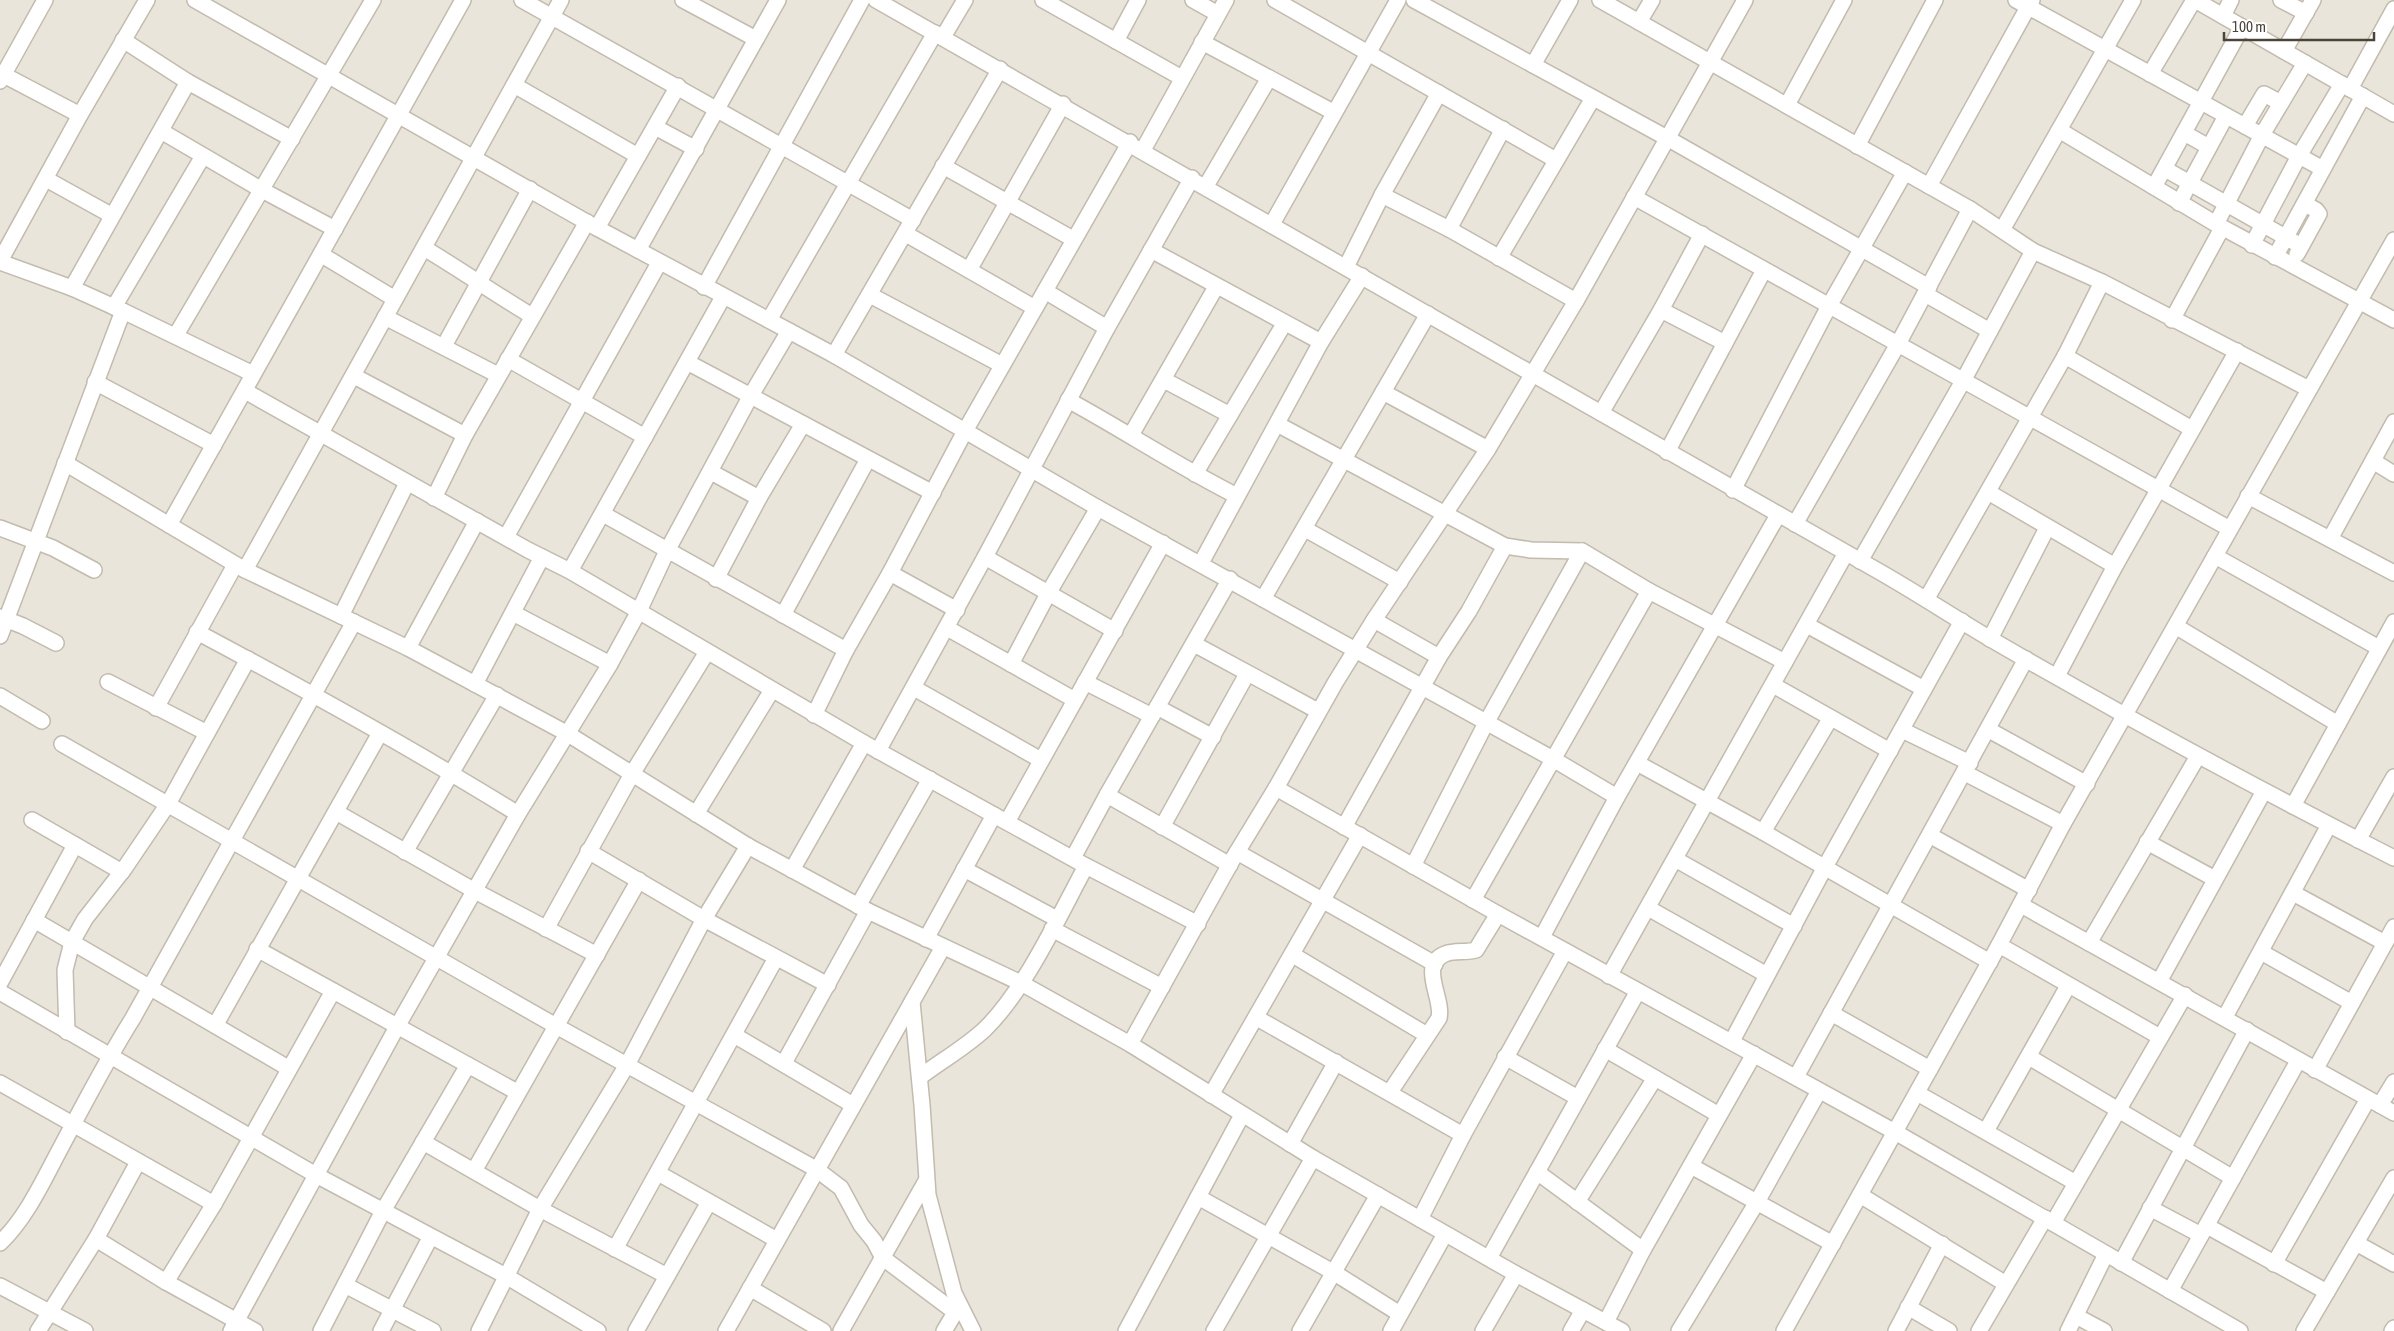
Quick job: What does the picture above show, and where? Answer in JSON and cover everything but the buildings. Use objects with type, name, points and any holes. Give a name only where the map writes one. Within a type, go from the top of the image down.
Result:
[{"type":"street","points":[[45,0],[1,76],[80,115]]},
{"type":"street","points":[[147,0],[80,115],[0,262],[72,288],[176,335],[253,374]]},
{"type":"street","points":[[195,0],[400,114],[475,159],[659,263],[834,355],[1098,508],[1230,579],[1553,759],[1617,797]]},
{"type":"street","points":[[169,525],[322,255],[463,0]]},
{"type":"street","points":[[522,0],[849,182],[913,220]]},
{"type":"street","points":[[156,708],[197,632],[240,568],[354,376],[561,0]]},
{"type":"street","points":[[683,0],[756,39]]},
{"type":"street","points":[[638,250],[778,0]]},
{"type":"street","points":[[704,287],[862,0]]},
{"type":"street","points":[[876,0],[1130,142],[1778,516],[1926,598],[1990,638],[2126,716],[2264,792],[2394,858]]},
{"type":"street","points":[[768,320],[849,182],[939,35],[965,0]]},
{"type":"street","points":[[1116,41],[1138,0]]},
{"type":"street","points":[[1193,0],[1218,14]]},
{"type":"street","points":[[1143,150],[1226,0]]},
{"type":"street","points":[[1275,0],[1556,160]]},
{"type":"street","points":[[1272,224],[1333,112],[1398,0]]},
{"type":"street","points":[[1414,0],[1667,138],[1861,249],[1990,332]]},
{"type":"street","points":[[1534,65],[1570,0]]},
{"type":"street","points":[[1600,0],[1905,172],[1970,210],[2033,251],[2102,282],[2172,320],[2309,389]]},
{"type":"street","points":[[1639,22],[1652,0]]},
{"type":"street","points":[[1130,1044],[1233,858],[1276,788],[1318,711],[1374,620],[1488,449],[1533,374],[1745,0]]},
{"type":"street","points":[[1787,106],[1844,0]]},
{"type":"street","points":[[1858,146],[1935,0]]},
{"type":"street","points":[[2002,230],[2133,0]]},
{"type":"street","points":[[2150,74],[2194,0],[2394,114]]},
{"type":"street","points":[[2223,16],[2232,0]]},
{"type":"street","points":[[2281,0],[2309,6],[2284,51]]},
{"type":"street","points":[[176,335],[329,75],[367,2]]},
{"type":"street","points":[[1052,2],[1182,78]]},
{"type":"street","points":[[1929,186],[2025,2],[2105,50],[2324,169]]},
{"type":"street","points":[[2275,257],[2324,169],[2352,90],[2394,9]]},
{"type":"street","points":[[2154,187],[2242,27]]},
{"type":"street","points":[[123,40],[188,82],[292,139]]},
{"type":"street","points":[[1202,42],[1333,112]]},
{"type":"street","points":[[2172,320],[2219,226],[2227,203],[2262,135],[2305,63]]},
{"type":"street","points":[[834,355],[906,234],[943,166],[1000,69]]},
{"type":"street","points":[[1206,186],[1269,78]]},
{"type":"street","points":[[72,288],[111,215],[188,82]]},
{"type":"street","points":[[514,85],[638,156]]},
{"type":"street","points":[[434,498],[465,435],[532,316],[638,156],[678,86]]},
{"type":"street","points":[[2252,245],[2299,156],[2352,90]]},
{"type":"street","points":[[1346,267],[1382,195],[1439,93]]},
{"type":"street","points":[[2245,126],[2264,94],[2282,103]]},
{"type":"street","points":[[1499,258],[1592,98]]},
{"type":"street","points":[[969,270],[1063,104]]},
{"type":"street","points":[[2179,203],[2226,116]]},
{"type":"street","points":[[655,127],[696,149]]},
{"type":"street","points":[[1449,230],[1503,130]]},
{"type":"street","points":[[2059,130],[2252,245],[2292,264],[2394,320]]},
{"type":"street","points":[[161,131],[262,190],[335,229]]},
{"type":"street","points":[[2184,133],[2209,147]]},
{"type":"street","points":[[814,715],[846,650],[890,573],[964,431],[1130,142]]},
{"type":"street","points":[[0,636],[3,618],[65,463],[95,382],[119,309],[203,156]]},
{"type":"street","points":[[943,166],[1073,239]]},
{"type":"street","points":[[2165,169],[2301,246]]},
{"type":"street","points":[[1733,490],[1829,306],[1905,172]]},
{"type":"street","points":[[878,751],[957,610],[1107,328],[1192,178]]},
{"type":"street","points":[[46,179],[111,215]]},
{"type":"street","points":[[444,346],[530,189]]},
{"type":"street","points":[[1382,195],[1576,301]]},
{"type":"street","points":[[1634,197],[2230,529]]},
{"type":"street","points":[[2292,264],[2319,214],[2316,210],[2305,204]]},
{"type":"street","points":[[1795,524],[1898,344],[1970,210]]},
{"type":"street","points":[[906,234],[1034,308]]},
{"type":"street","points":[[1601,414],[1702,234]]},
{"type":"street","points":[[1787,1330],[1832,1244],[1990,962],[2063,824],[2126,716],[2248,496],[2394,240]]},
{"type":"street","points":[[424,248],[532,316]]},
{"type":"street","points":[[1151,250],[1284,324],[1322,342]]},
{"type":"street","points":[[1860,561],[1964,381],[2033,251]]},
{"type":"street","points":[[322,255],[395,299]]},
{"type":"street","points":[[506,537],[659,263]]},
{"type":"street","points":[[1667,452],[1764,270]]},
{"type":"street","points":[[1201,563],[1322,342],[1362,276]]},
{"type":"street","points":[[1926,598],[2065,356],[2102,282]]},
{"type":"street","points":[[1132,435],[1216,287]]},
{"type":"street","points":[[1044,291],[1107,328]]},
{"type":"street","points":[[870,295],[1002,365]]},
{"type":"street","points":[[570,571],[723,297]]},
{"type":"street","points":[[1661,310],[1724,343]]},
{"type":"street","points":[[1263,599],[1428,314]]},
{"type":"street","points":[[385,317],[498,375]]},
{"type":"street","points":[[1195,474],[1284,324]]},
{"type":"street","points":[[234,1326],[398,1025],[438,958],[518,814],[610,664],[639,611],[667,551],[788,331]]},
{"type":"street","points":[[2057,676],[2115,566],[2237,352]]},
{"type":"street","points":[[2065,356],[2192,429]]},
{"type":"street","points":[[508,359],[645,437]]},
{"type":"street","points":[[687,362],[933,493]]},
{"type":"street","points":[[354,376],[465,435]]},
{"type":"street","points":[[1164,380],[1230,415]]},
{"type":"street","points":[[95,382],[214,445]]},
{"type":"street","points":[[245,391],[434,498],[570,571],[878,751],[1080,862],[1198,924]]},
{"type":"street","points":[[1383,392],[1488,449]]},
{"type":"street","points":[[1068,400],[1132,435],[1195,474],[1237,496]]},
{"type":"street","points":[[2330,539],[2394,422]]},
{"type":"street","points":[[716,579],[759,498],[803,424]]},
{"type":"street","points":[[1276,424],[1345,459],[1505,546],[1531,550],[1582,551],[1649,591],[1785,662]]},
{"type":"street","points":[[783,615],[868,459]]},
{"type":"street","points":[[2373,461],[2394,474]]},
{"type":"street","points":[[65,463],[240,568],[408,648],[568,734],[748,846],[792,870],[863,908],[1021,983],[1130,1044],[1313,1158],[1516,1274],[1622,1331]]},
{"type":"street","points":[[711,472],[759,498]]},
{"type":"street","points":[[0,1244],[11,1233],[40,1188],[110,1055],[315,695],[408,483]]},
{"type":"street","points":[[1988,492],[2115,566]]},
{"type":"street","points":[[2248,496],[2394,573]]},
{"type":"street","points":[[1011,664],[1049,592],[1098,508]]},
{"type":"street","points":[[603,514],[716,579],[846,650]]},
{"type":"street","points":[[1542,937],[1617,797],[1778,516]]},
{"type":"street","points":[[408,648],[477,520]]},
{"type":"street","points":[[0,528],[68,554],[94,570]]},
{"type":"street","points":[[1990,638],[2047,528]]},
{"type":"street","points":[[1305,529],[1400,582]]},
{"type":"street","points":[[926,939],[964,869],[1041,760],[1163,543]]},
{"type":"street","points":[[1344,827],[1438,657],[1469,611],[1505,546]]},
{"type":"street","points":[[1413,866],[1486,722],[1582,551]]},
{"type":"street","points":[[1609,976],[1846,553]]},
{"type":"street","points":[[2215,556],[2379,648]]},
{"type":"street","points":[[475,684],[542,557]]},
{"type":"street","points":[[985,557],[1115,631]]},
{"type":"street","points":[[890,573],[957,610]]},
{"type":"street","points":[[920,1077],[986,1028],[1021,983],[1054,924],[1107,795],[1230,579]]},
{"type":"street","points":[[1473,900],[1649,591]]},
{"type":"street","points":[[513,613],[610,664]]},
{"type":"street","points":[[3,618],[56,643]]},
{"type":"street","points":[[1374,620],[1438,657]]},
{"type":"street","points":[[1732,1041],[1825,867],[1962,621]]},
{"type":"street","points":[[2293,806],[2394,622]]},
{"type":"street","points":[[1807,625],[1924,689]]},
{"type":"street","points":[[2176,627],[2338,724]]},
{"type":"street","points":[[947,628],[1075,700]]},
{"type":"street","points":[[197,632],[315,695],[453,774],[518,814]]},
{"type":"street","points":[[1194,644],[1318,711]]},
{"type":"street","points":[[546,929],[632,774],[707,652]]},
{"type":"street","points":[[1796,1077],[1890,905],[1931,836],[2026,659]]},
{"type":"street","points":[[67,1032],[65,970],[72,942],[86,919],[122,872],[168,804],[248,660]]},
{"type":"street","points":[[1162,827],[1247,674]]},
{"type":"street","points":[[108,682],[208,733]]},
{"type":"street","points":[[1085,682],[1213,737]]},
{"type":"street","points":[[1773,685],[1890,751]]},
{"type":"street","points":[[914,688],[1041,760]]},
{"type":"street","points":[[696,814],[772,690]]},
{"type":"street","points":[[405,852],[453,774],[497,695]]},
{"type":"street","points":[[0,696],[42,721]]},
{"type":"street","points":[[1763,832],[1830,718]]},
{"type":"street","points":[[1902,730],[2063,824]]},
{"type":"street","points":[[1988,730],[2087,784]]},
{"type":"street","points":[[216,1024],[380,732]]},
{"type":"street","points":[[792,870],[864,743]]},
{"type":"street","points":[[62,744],[297,880],[556,1026],[816,1169],[841,1188],[861,1225],[874,1241],[883,1258],[957,1309],[973,1331]]},
{"type":"street","points":[[2089,943],[2198,756]]},
{"type":"street","points":[[1637,764],[1763,832],[1990,962]]},
{"type":"street","points":[[2358,840],[2394,777]]},
{"type":"street","points":[[784,1063],[828,985],[863,908],[930,780]]},
{"type":"street","points":[[1276,788],[1609,976],[1732,1041],[1895,1132],[2170,1291],[2220,1326],[2240,1331]]},
{"type":"street","points":[[2160,980],[2264,792]]},
{"type":"street","points":[[1107,795],[1162,827],[1233,858],[1323,902],[1435,964]]},
{"type":"street","points":[[336,812],[475,891],[597,955]]},
{"type":"street","points":[[32,820],[122,872]]},
{"type":"street","points":[[2225,1017],[2329,825]]},
{"type":"street","points":[[1211,1095],[1257,1018],[1360,835]]},
{"type":"street","points":[[1931,836],[2029,890]]},
{"type":"street","points":[[2147,842],[2215,879]]},
{"type":"street","points":[[0,983],[75,845]]},
{"type":"street","points":[[479,1331],[540,1209],[627,1065],[704,919],[748,846]]},
{"type":"street","points":[[588,851],[704,919],[828,985]]},
{"type":"street","points":[[1675,859],[1794,926]]},
{"type":"street","points":[[964,869],[1054,924],[1162,986]]},
{"type":"street","points":[[474,1171],[517,1092],[639,880]]},
{"type":"street","points":[[2293,893],[2386,943]]},
{"type":"street","points":[[2021,905],[2160,980],[2298,1061],[2394,1113]]},
{"type":"street","points":[[1648,908],[1767,976]]},
{"type":"street","points":[[1390,1092],[1434,1026],[1440,1013],[1433,980],[1435,964],[1446,953],[1476,950],[1498,914]]},
{"type":"street","points":[[34,920],[216,1024],[288,1068]]},
{"type":"street","points":[[2315,1070],[2394,927]]},
{"type":"street","points":[[1999,945],[2160,1038]]},
{"type":"street","points":[[726,1331],[943,947]]},
{"type":"street","points":[[257,949],[517,1092]]},
{"type":"street","points":[[1420,1219],[1505,1057],[1565,951]]},
{"type":"street","points":[[2261,952],[2352,1003]]},
{"type":"street","points":[[1293,955],[1427,1035]]},
{"type":"street","points":[[615,1249],[776,958]]},
{"type":"street","points":[[1986,1131],[2068,986]]},
{"type":"street","points":[[166,1282],[214,1204],[250,1136],[333,991]]},
{"type":"street","points":[[1489,1258],[1638,991]]},
{"type":"street","points":[[0,992],[316,1174],[430,1238],[506,1276],[598,1331]]},
{"type":"street","points":[[1979,1331],[2006,1284],[2076,1183],[2185,995]]},
{"type":"street","points":[[912,1002],[920,1077],[926,1181],[930,1206],[957,1309],[944,1331]]},
{"type":"street","points":[[1831,1013],[1930,1069]]},
{"type":"street","points":[[1257,1018],[1463,1135]]},
{"type":"street","points":[[2121,1263],[2247,1030]]},
{"type":"street","points":[[734,1035],[784,1063],[853,1106]]},
{"type":"street","points":[[1605,1049],[1719,1115]]},
{"type":"street","points":[[1606,1322],[1643,1250],[1754,1054]]},
{"type":"street","points":[[1505,1057],[1578,1098]]},
{"type":"street","points":[[2029,1057],[2182,1150],[2233,1178]]},
{"type":"street","points":[[2170,1291],[2298,1061]]},
{"type":"street","points":[[1290,1144],[1336,1062]]},
{"type":"street","points":[[321,1331],[383,1211],[468,1065]]},
{"type":"street","points":[[1577,1202],[1655,1078]]},
{"type":"street","points":[[2274,1264],[2374,1102],[2394,1082]]},
{"type":"street","points":[[2,1089],[74,1124],[214,1204]]},
{"type":"street","points":[[1679,1331],[1757,1202],[1819,1091]]},
{"type":"street","points":[[1917,1093],[2076,1183]]},
{"type":"street","points":[[1126,1331],[1242,1115]]},
{"type":"street","points":[[423,1142],[540,1209],[667,1276]]},
{"type":"street","points":[[1214,1331],[1313,1158]]},
{"type":"street","points":[[38,1331],[96,1239],[138,1162]]},
{"type":"street","points":[[1691,1166],[1832,1244]]},
{"type":"street","points":[[1537,1172],[1643,1250]]},
{"type":"street","points":[[658,1173],[777,1240]]},
{"type":"street","points":[[2304,1331],[2394,1178]]},
{"type":"street","points":[[841,1331],[926,1181]]},
{"type":"street","points":[[1300,1331],[1378,1195]]},
{"type":"street","points":[[1860,1195],[2006,1284]]},
{"type":"street","points":[[1198,1197],[1333,1272],[1400,1314]]},
{"type":"street","points":[[636,1331],[709,1202]]},
{"type":"street","points":[[2150,1208],[2204,1230],[2327,1292]]},
{"type":"street","points":[[1391,1331],[1446,1234]]},
{"type":"street","points":[[381,1331],[430,1238]]},
{"type":"street","points":[[96,1239],[234,1326],[255,1331]]},
{"type":"street","points":[[2356,1242],[2394,1264]]},
{"type":"street","points":[[1896,1331],[1942,1244]]},
{"type":"street","points":[[2068,1331],[2106,1254]]},
{"type":"street","points":[[1483,1331],[1516,1274]]},
{"type":"street","points":[[345,1285],[393,1308],[433,1331]]},
{"type":"street","points":[[0,1286],[85,1331]]},
{"type":"street","points":[[750,1288],[823,1331]]},
{"type":"street","points":[[1908,1307],[1949,1331]]},
{"type":"street","points":[[1570,1331],[1583,1310]]},
{"type":"street","points":[[2076,1316],[2104,1331]]},
{"type":"shaded area","points":[[0,0],[2394,0],[2394,1331],[0,1331]]}]
